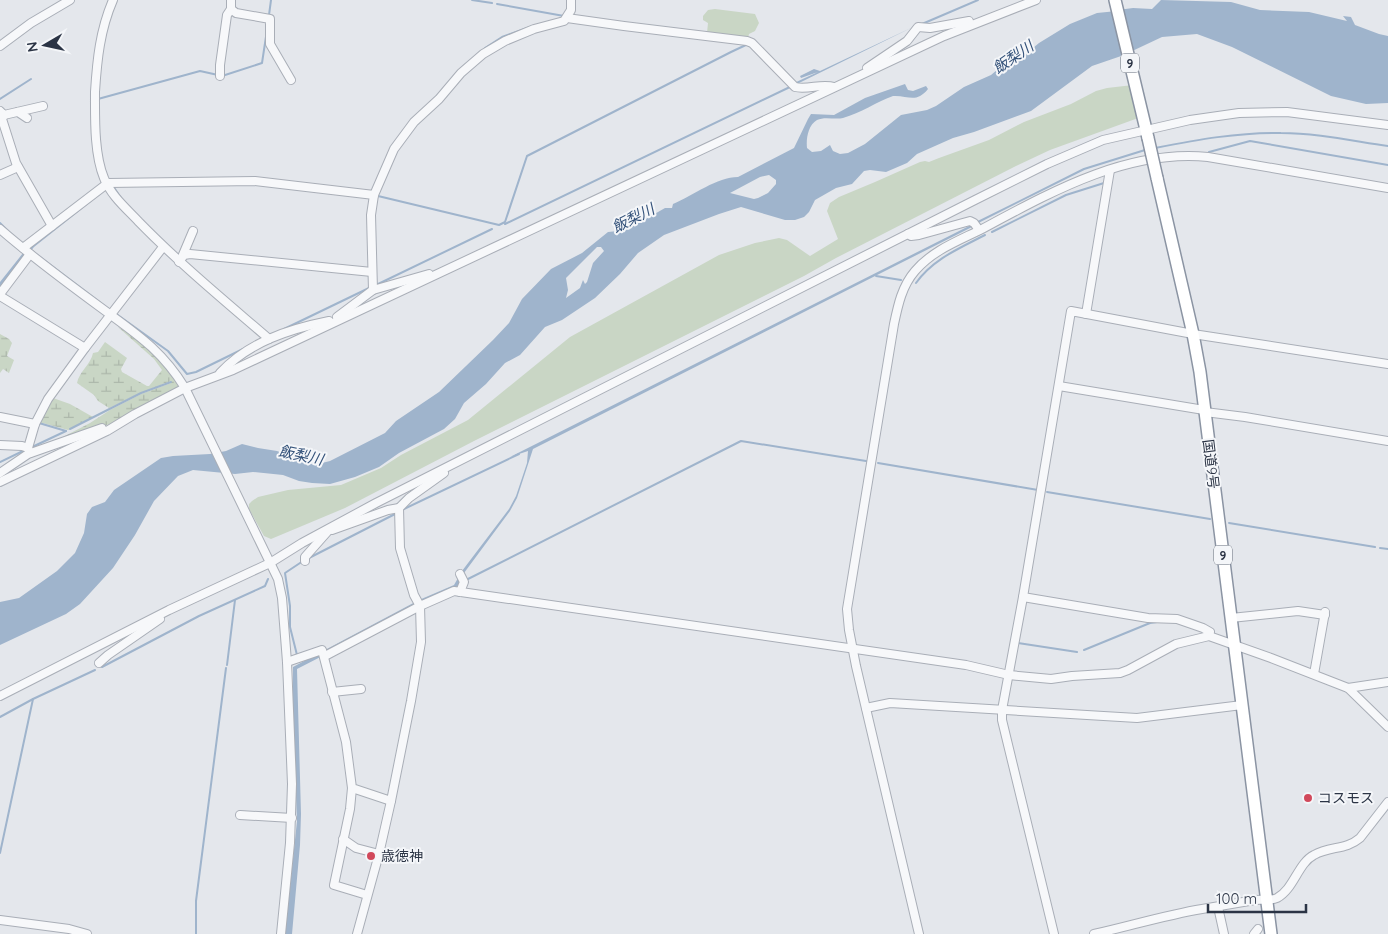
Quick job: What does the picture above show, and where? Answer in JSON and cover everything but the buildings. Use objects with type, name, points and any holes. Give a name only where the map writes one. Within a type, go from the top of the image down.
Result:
[{"type":"highway","name":"国道9号","points":[[1115,0],[1193,334],[1205,411],[1271,934]]},
{"type":"street","points":[[0,46],[31,23],[70,0]]},
{"type":"street","points":[[113,0],[103,30],[96,65],[95,118],[100,165],[108,183],[118,201],[163,247],[180,259],[269,338]]},
{"type":"street","points":[[220,76],[227,15],[231,9],[231,0]]},
{"type":"street","points":[[374,290],[371,215],[374,195],[394,149],[414,122],[439,98],[460,73],[483,54],[505,41],[567,18],[571,10],[571,0]]},
{"type":"street","points":[[218,374],[234,370],[974,23],[1036,0]]},
{"type":"street","points":[[231,9],[236,14],[269,18],[270,44],[291,80]]},
{"type":"street","points":[[567,18],[747,41],[794,86],[801,88],[835,87]]},
{"type":"street","points":[[867,72],[869,66],[911,38],[918,26],[930,28],[967,21],[974,23]]},
{"type":"street","points":[[43,106],[18,112],[2,113],[2,119],[18,167],[52,226]]},
{"type":"street","points":[[18,112],[27,118]]},
{"type":"street","points":[[0,696],[269,561],[447,467],[908,234],[1047,164],[1103,140],[1146,132],[1197,119],[1270,112],[1301,113],[1388,125]]},
{"type":"street","points":[[919,934],[853,650],[849,630],[848,600],[888,355],[899,303],[910,277],[927,259],[942,248],[1068,185],[1110,170],[1162,158],[1197,156],[1388,188]]},
{"type":"street","points":[[0,175],[18,167]]},
{"type":"street","points":[[1086,314],[1110,170]]},
{"type":"street","points":[[86,348],[0,295],[27,251],[52,226],[108,183],[255,181],[374,195]]},
{"type":"street","points":[[908,234],[911,236],[920,235],[970,221],[973,221],[979,230]]},
{"type":"street","points":[[0,229],[157,351],[170,365],[186,391],[278,579],[282,598],[287,662],[292,818],[281,934]]},
{"type":"street","points":[[180,259],[193,231]]},
{"type":"street","points":[[29,451],[35,424],[48,399],[163,247]]},
{"type":"street","points":[[180,259],[190,254],[372,272]]},
{"type":"street","points":[[335,321],[337,317],[374,290],[428,274],[435,275]]},
{"type":"street","points":[[1054,934],[1002,720],[1002,710],[1071,311],[1193,334],[1388,364]]},
{"type":"street","points":[[0,482],[218,374],[251,348],[269,338],[286,331],[335,321]]},
{"type":"street","points":[[1059,386],[1388,441]]},
{"type":"street","points":[[0,417],[35,424]]},
{"type":"street","points":[[0,473],[29,451],[116,425]]},
{"type":"street","points":[[0,445],[22,446],[29,451]]},
{"type":"street","points":[[305,560],[308,552],[328,530],[399,508],[409,498],[446,471],[447,467]]},
{"type":"street","points":[[357,934],[392,801],[421,642],[418,604],[400,553],[399,508]]},
{"type":"street","points":[[460,592],[462,578]]},
{"type":"street","points":[[324,654],[418,604],[450,592],[966,665],[1009,675],[1051,679],[1120,673],[1176,644],[1210,636],[1348,688],[1388,727]]},
{"type":"street","points":[[1023,597],[1148,618],[1177,619],[1203,628],[1210,632],[1210,636]]},
{"type":"street","points":[[100,663],[108,655],[169,613],[169,610]]},
{"type":"street","points":[[1231,618],[1298,611],[1325,614],[1314,674]]},
{"type":"street","points":[[287,662],[297,660],[319,650],[324,654],[346,742],[352,788],[350,809],[334,886],[367,895]]},
{"type":"street","points":[[1348,688],[1388,682]]},
{"type":"street","points":[[332,692],[361,689]]},
{"type":"street","points":[[866,708],[890,703],[1137,718],[1242,705]]},
{"type":"street","points":[[352,788],[392,801]]},
{"type":"street","points":[[1094,934],[1218,907],[1276,899],[1285,891],[1313,855],[1355,842],[1388,802]]},
{"type":"street","points":[[240,815],[292,818]]},
{"type":"street","points":[[343,839],[356,848],[379,854]]},
{"type":"street","points":[[1218,907],[1224,934]]},
{"type":"street","points":[[0,920],[69,929],[87,934]]},
{"type":"green space","points":[[715,9],[755,14],[759,23],[755,31],[749,34],[748,38],[707,33],[708,23],[703,20],[703,16],[708,10]]},
{"type":"green space","points":[[1133,85],[1141,117],[1050,150],[1014,167],[804,276],[474,441],[345,508],[271,539],[264,536],[249,509],[249,504],[258,497],[288,490],[341,485],[381,468],[401,455],[468,420],[570,337],[719,255],[755,243],[779,238],[787,240],[810,256],[838,239],[827,211],[830,203],[839,197],[920,162],[929,162],[989,140],[1024,122],[1071,104],[1096,91]]},
{"type":"green space","points":[[118,327],[135,337],[162,361],[170,370],[179,386],[115,422],[38,450],[141,394],[171,383],[171,381],[140,393],[109,408],[77,383],[93,353],[98,352],[105,342],[127,358],[121,369],[122,372],[147,386],[162,370],[154,359]]},
{"type":"green space","points":[[0,334],[12,343],[7,356],[14,360],[9,373],[3,369],[0,373]]},
{"type":"green space","points":[[53,398],[70,404],[93,417],[68,430],[39,422]]},
{"type":"water","points":[[1161,0],[1231,2],[1260,10],[1309,12],[1347,21],[1343,16],[1351,17],[1355,25],[1388,36],[1388,103],[1366,104],[1331,96],[1232,47],[1197,34],[1162,37],[1128,53],[1118,10],[1133,8],[1152,9]]},
{"type":"water","points":[[1117,11],[1127,54],[1092,66],[1031,111],[953,138],[917,154],[907,163],[886,172],[864,171],[852,184],[836,188],[815,200],[804,217],[795,220],[785,220],[741,207],[664,235],[638,253],[595,298],[562,320],[545,327],[520,355],[505,363],[486,384],[464,403],[455,419],[444,429],[399,453],[379,467],[355,477],[330,484],[299,481],[283,475],[253,472],[235,474],[193,470],[178,476],[154,501],[135,535],[113,568],[80,604],[66,614],[0,645],[0,602],[19,598],[57,571],[75,553],[84,533],[87,514],[92,507],[105,502],[114,490],[161,458],[210,454],[226,451],[242,444],[277,451],[314,465],[330,461],[385,433],[396,421],[439,392],[509,323],[522,299],[551,269],[582,253],[608,232],[618,231],[644,220],[665,208],[672,208],[673,204],[706,187],[722,180],[738,177],[794,148],[811,114],[834,115],[865,98],[905,84],[908,90],[913,91],[926,86],[928,89],[924,94],[916,98],[893,96],[850,116],[820,119],[811,125],[808,132],[807,148],[812,152],[821,151],[830,145],[833,151],[840,154],[848,153],[865,144],[901,115],[927,110],[936,106],[964,87],[991,75],[1027,53],[1039,43],[1070,24],[1097,13]],"holes":[[[769,175],[776,180],[776,184],[768,193],[758,198],[754,199],[730,193],[760,177]],[[597,247],[601,247],[604,251],[593,263],[587,282],[585,284],[583,280],[580,288],[566,298],[568,290],[566,278]]]},
{"type":"water","points":[[913,27],[797,84],[794,83],[818,72],[801,78],[800,76],[814,69],[820,71]]},
{"type":"water","points":[[106,188],[34,247],[0,288],[0,282],[27,248]]},
{"type":"water","points":[[973,224],[974,226],[533,449],[517,498],[510,511],[464,573],[462,582],[455,588],[297,669],[301,814],[300,845],[292,934],[285,934],[297,821],[293,667],[419,600],[454,585],[462,571],[509,509],[516,496],[527,463],[528,451],[510,457]]},
{"type":"waterway","points":[[269,15],[271,0]]},
{"type":"waterway","points":[[472,0],[492,3]]},
{"type":"waterway","points":[[922,24],[978,0]]},
{"type":"waterway","points":[[497,4],[564,16]]},
{"type":"waterway","points":[[485,48],[502,37],[530,27]]},
{"type":"waterway","points":[[222,76],[262,63],[267,30]]},
{"type":"waterway","points":[[378,196],[499,225],[505,222],[527,156],[748,44]]},
{"type":"waterway","points":[[98,99],[200,71],[218,75]]},
{"type":"waterway","points":[[0,99],[31,79]]},
{"type":"waterway","points":[[505,224],[792,86]]},
{"type":"waterway","points":[[1155,148],[1218,137],[1265,133],[1308,134],[1388,146]]},
{"type":"waterway","points":[[99,135],[100,142]]},
{"type":"waterway","points":[[1209,152],[1250,141],[1388,165]]},
{"type":"waterway","points":[[976,223],[1084,169],[1145,150]]},
{"type":"waterway","points":[[992,232],[1066,195],[1104,183]]},
{"type":"waterway","points":[[113,186],[121,198]]},
{"type":"waterway","points":[[0,223],[11,234]]},
{"type":"waterway","points":[[376,285],[492,229]]},
{"type":"waterway","points":[[916,283],[930,267],[985,235]]},
{"type":"waterway","points":[[32,251],[110,310]]},
{"type":"waterway","points":[[876,276],[901,280]]},
{"type":"waterway","points":[[284,329],[369,288]]},
{"type":"waterway","points":[[115,313],[168,351],[187,374],[196,372],[243,349]]},
{"type":"waterway","points":[[70,429],[141,393],[171,382]]},
{"type":"waterway","points":[[39,423],[66,431]]},
{"type":"waterway","points":[[30,448],[66,431]]},
{"type":"waterway","points":[[466,580],[741,441],[866,461]]},
{"type":"waterway","points":[[0,462],[25,450]]},
{"type":"waterway","points":[[402,510],[519,454]]},
{"type":"waterway","points":[[878,463],[1038,490]]},
{"type":"waterway","points":[[1047,492],[1210,519]]},
{"type":"waterway","points":[[307,559],[397,513]]},
{"type":"waterway","points":[[1229,523],[1375,547]]},
{"type":"waterway","points":[[1380,548],[1388,549]]},
{"type":"waterway","points":[[297,655],[290,627],[290,606],[285,573],[303,561]]},
{"type":"waterway","points":[[102,667],[199,616],[265,586],[268,579]]},
{"type":"waterway","points":[[227,665],[235,600]]},
{"type":"waterway","points":[[1084,650],[1150,623],[1157,622]]},
{"type":"waterway","points":[[1018,643],[1077,652]]},
{"type":"waterway","points":[[196,934],[196,901],[226,668]]},
{"type":"waterway","points":[[0,717],[33,699],[95,670]]},
{"type":"waterway","points":[[0,853],[33,699]]},
{"type":"place","name":"コスモス","points":[[1308,798]]},
{"type":"place","name":"歳徳神","points":[[371,856]]},
{"type":"water label","name":"飯梨川","points":[[1013,57]]},
{"type":"water label","name":"飯梨川","points":[[633,218]]},
{"type":"water label","name":"飯梨川","points":[[301,455]]}]
